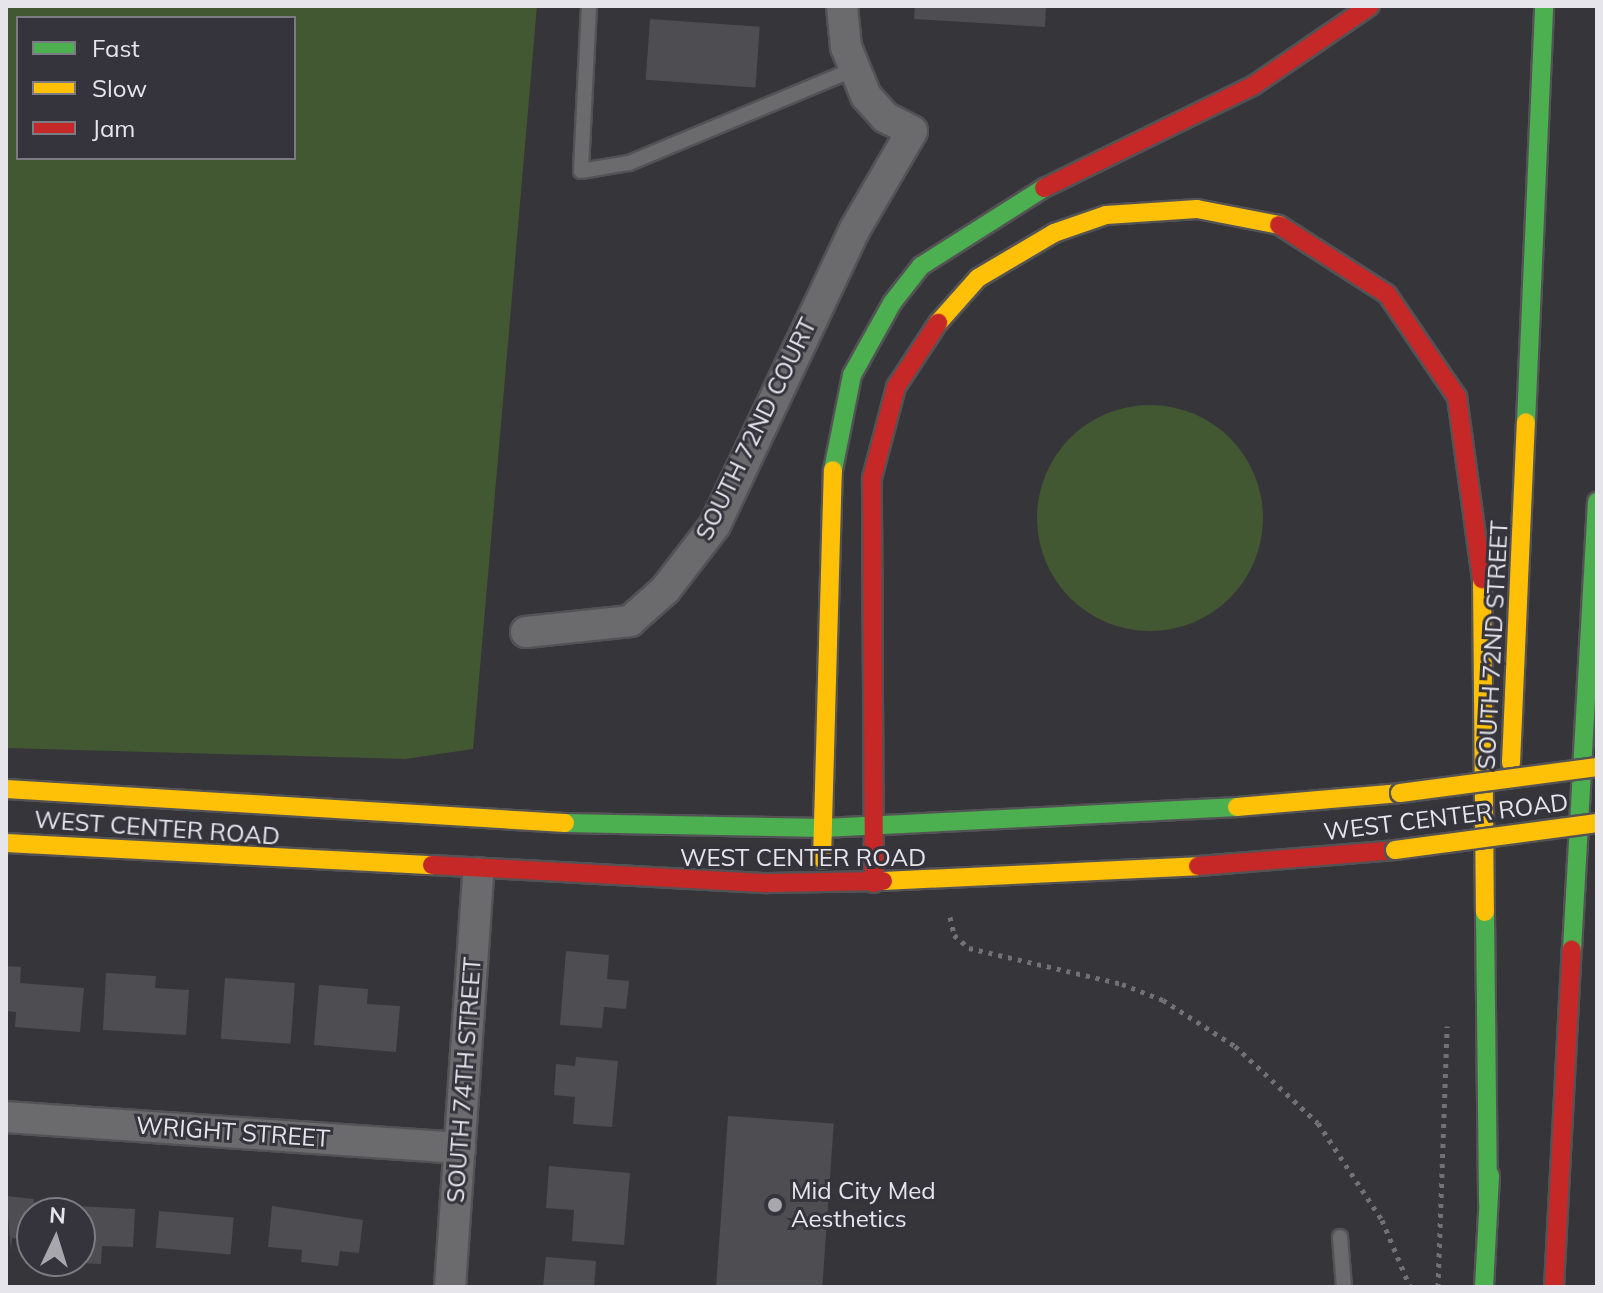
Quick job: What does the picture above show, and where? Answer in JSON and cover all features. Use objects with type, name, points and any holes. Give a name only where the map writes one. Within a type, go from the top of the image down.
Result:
[{"type":"main road","points":[[820,884],[833,462],[852,375],[892,303],[921,266],[1000,209],[1254,85],[1370,6]]},
{"type":"main road","name":"SOUTH 72ND STREET","points":[[1484,1287],[1509,806],[1544,6]]},
{"type":"main road","points":[[874,883],[872,478],[896,387],[948,306],[1054,233],[1152,209],[1197,209],[1279,225],[1350,264],[1387,294],[1436,359],[1457,397],[1477,490],[1488,1202]]},
{"type":"main road","points":[[1554,1287],[1597,502]]},
{"type":"main road","name":"WEST CENTER ROAD","points":[[6,789],[604,825],[824,828],[1126,817],[1400,793],[1597,767]]},
{"type":"main road","name":"WEST CENTER ROAD","points":[[6,843],[478,873],[820,884],[1116,874],[1395,850],[1597,823]]},
{"type":"street","points":[[842,6],[852,70]]},
{"type":"street","name":"SOUTH 72ND COURT","points":[[526,632],[630,621],[693,557],[855,229],[912,131],[885,117],[852,70]]},
{"type":"street","name":"SOUTH 74TH STREET","points":[[450,1287],[478,873]]},
{"type":"street","name":"WRIGHT STREET","points":[[6,1117],[460,1148]]},
{"type":"lane","points":[[589,6],[581,171],[629,163],[852,70]]},
{"type":"lane","points":[[1340,1237],[1344,1287]]},
{"type":"path","points":[[950,908],[959,944],[1122,984],[1163,1000],[1235,1046],[1332,1142],[1382,1220],[1410,1287]]},
{"type":"green space","points":[[6,6],[537,6],[473,749],[405,759],[6,748]]},
{"type":"green space","points":[[1150,405],[1193,413],[1230,438],[1255,475],[1263,518],[1255,561],[1230,598],[1193,623],[1150,631],[1107,623],[1070,598],[1045,561],[1037,518],[1045,475],[1070,438],[1107,413]]},
{"type":"building","points":[[915,6],[1046,6],[1045,27],[914,19]]},
{"type":"building","points":[[650,19],[760,27],[755,88],[646,80]]},
{"type":"building","points":[[566,951],[609,955],[607,979],[629,981],[626,1009],[604,1007],[602,1028],[560,1025]]},
{"type":"building","points":[[6,966],[21,967],[20,983],[84,988],[80,1032],[15,1027],[16,1012],[6,1011]]},
{"type":"building","points":[[106,973],[156,976],[155,988],[189,990],[186,1035],[103,1030]]},
{"type":"building","points":[[225,978],[295,983],[291,1044],[221,1039]]},
{"type":"building","points":[[319,985],[368,989],[367,1004],[400,1006],[396,1052],[314,1045]]},
{"type":"building","points":[[576,1057],[618,1061],[612,1127],[573,1124],[575,1097],[554,1095],[556,1064],[575,1066]]},
{"type":"building","name":"Mid City Med Aesthetics","points":[[728,1116],[834,1123],[822,1287],[716,1287]]},
{"type":"building","points":[[549,1166],[630,1173],[624,1245],[572,1241],[574,1210],[546,1208]]},
{"type":"building","points":[[6,1196],[16,1197],[16,1238],[12,1238],[11,1251]]},
{"type":"building","points":[[272,1206],[363,1220],[359,1253],[340,1251],[338,1266],[301,1262],[302,1250],[268,1247]]},
{"type":"building","points":[[96,1207],[135,1209],[133,1247],[102,1246],[101,1264],[96,1264]]},
{"type":"building","points":[[159,1211],[234,1218],[230,1254],[156,1248]]},
{"type":"building","points":[[546,1257],[596,1261],[594,1287],[543,1287]]},
{"type":"traffic: fast","points":[[1526,422],[1544,6]]},
{"type":"traffic: fast","points":[[833,470],[852,375],[892,303],[921,266],[1044,188]]},
{"type":"traffic: fast","points":[[1572,949],[1597,502]]},
{"type":"traffic: fast","points":[[565,823],[824,828],[1237,807]]},
{"type":"traffic: fast","points":[[1485,912],[1488,1202]]},
{"type":"traffic: fast","points":[[1484,1287],[1490,1175]]},
{"type":"traffic: slow","points":[[938,323],[978,278],[1054,233],[1106,215],[1197,209],[1279,225]]},
{"type":"traffic: slow","points":[[1511,763],[1526,422]]},
{"type":"traffic: slow","points":[[822,859],[833,470]]},
{"type":"traffic: slow","points":[[1482,579],[1485,912]]},
{"type":"traffic: slow","points":[[1400,793],[1597,767]]},
{"type":"traffic: slow","points":[[6,789],[565,823]]},
{"type":"traffic: slow","points":[[1237,807],[1400,793]]},
{"type":"traffic: slow","points":[[1395,850],[1597,823]]},
{"type":"traffic: slow","points":[[6,843],[432,865]]},
{"type":"traffic: slow","points":[[883,881],[1198,866]]},
{"type":"traffic: jam","points":[[1044,188],[1254,85],[1370,6]]},
{"type":"traffic: jam","points":[[1279,225],[1387,294],[1457,397],[1482,579]]},
{"type":"traffic: jam","points":[[874,883],[872,478],[896,387],[938,323]]},
{"type":"traffic: jam","points":[[1198,866],[1395,850]]},
{"type":"traffic: jam","points":[[432,865],[768,883],[883,881]]},
{"type":"traffic: jam","points":[[1554,1287],[1572,949]]},
{"type":"place","name":"Mid City Med Aesthetics","points":[[775,1205]]}]
